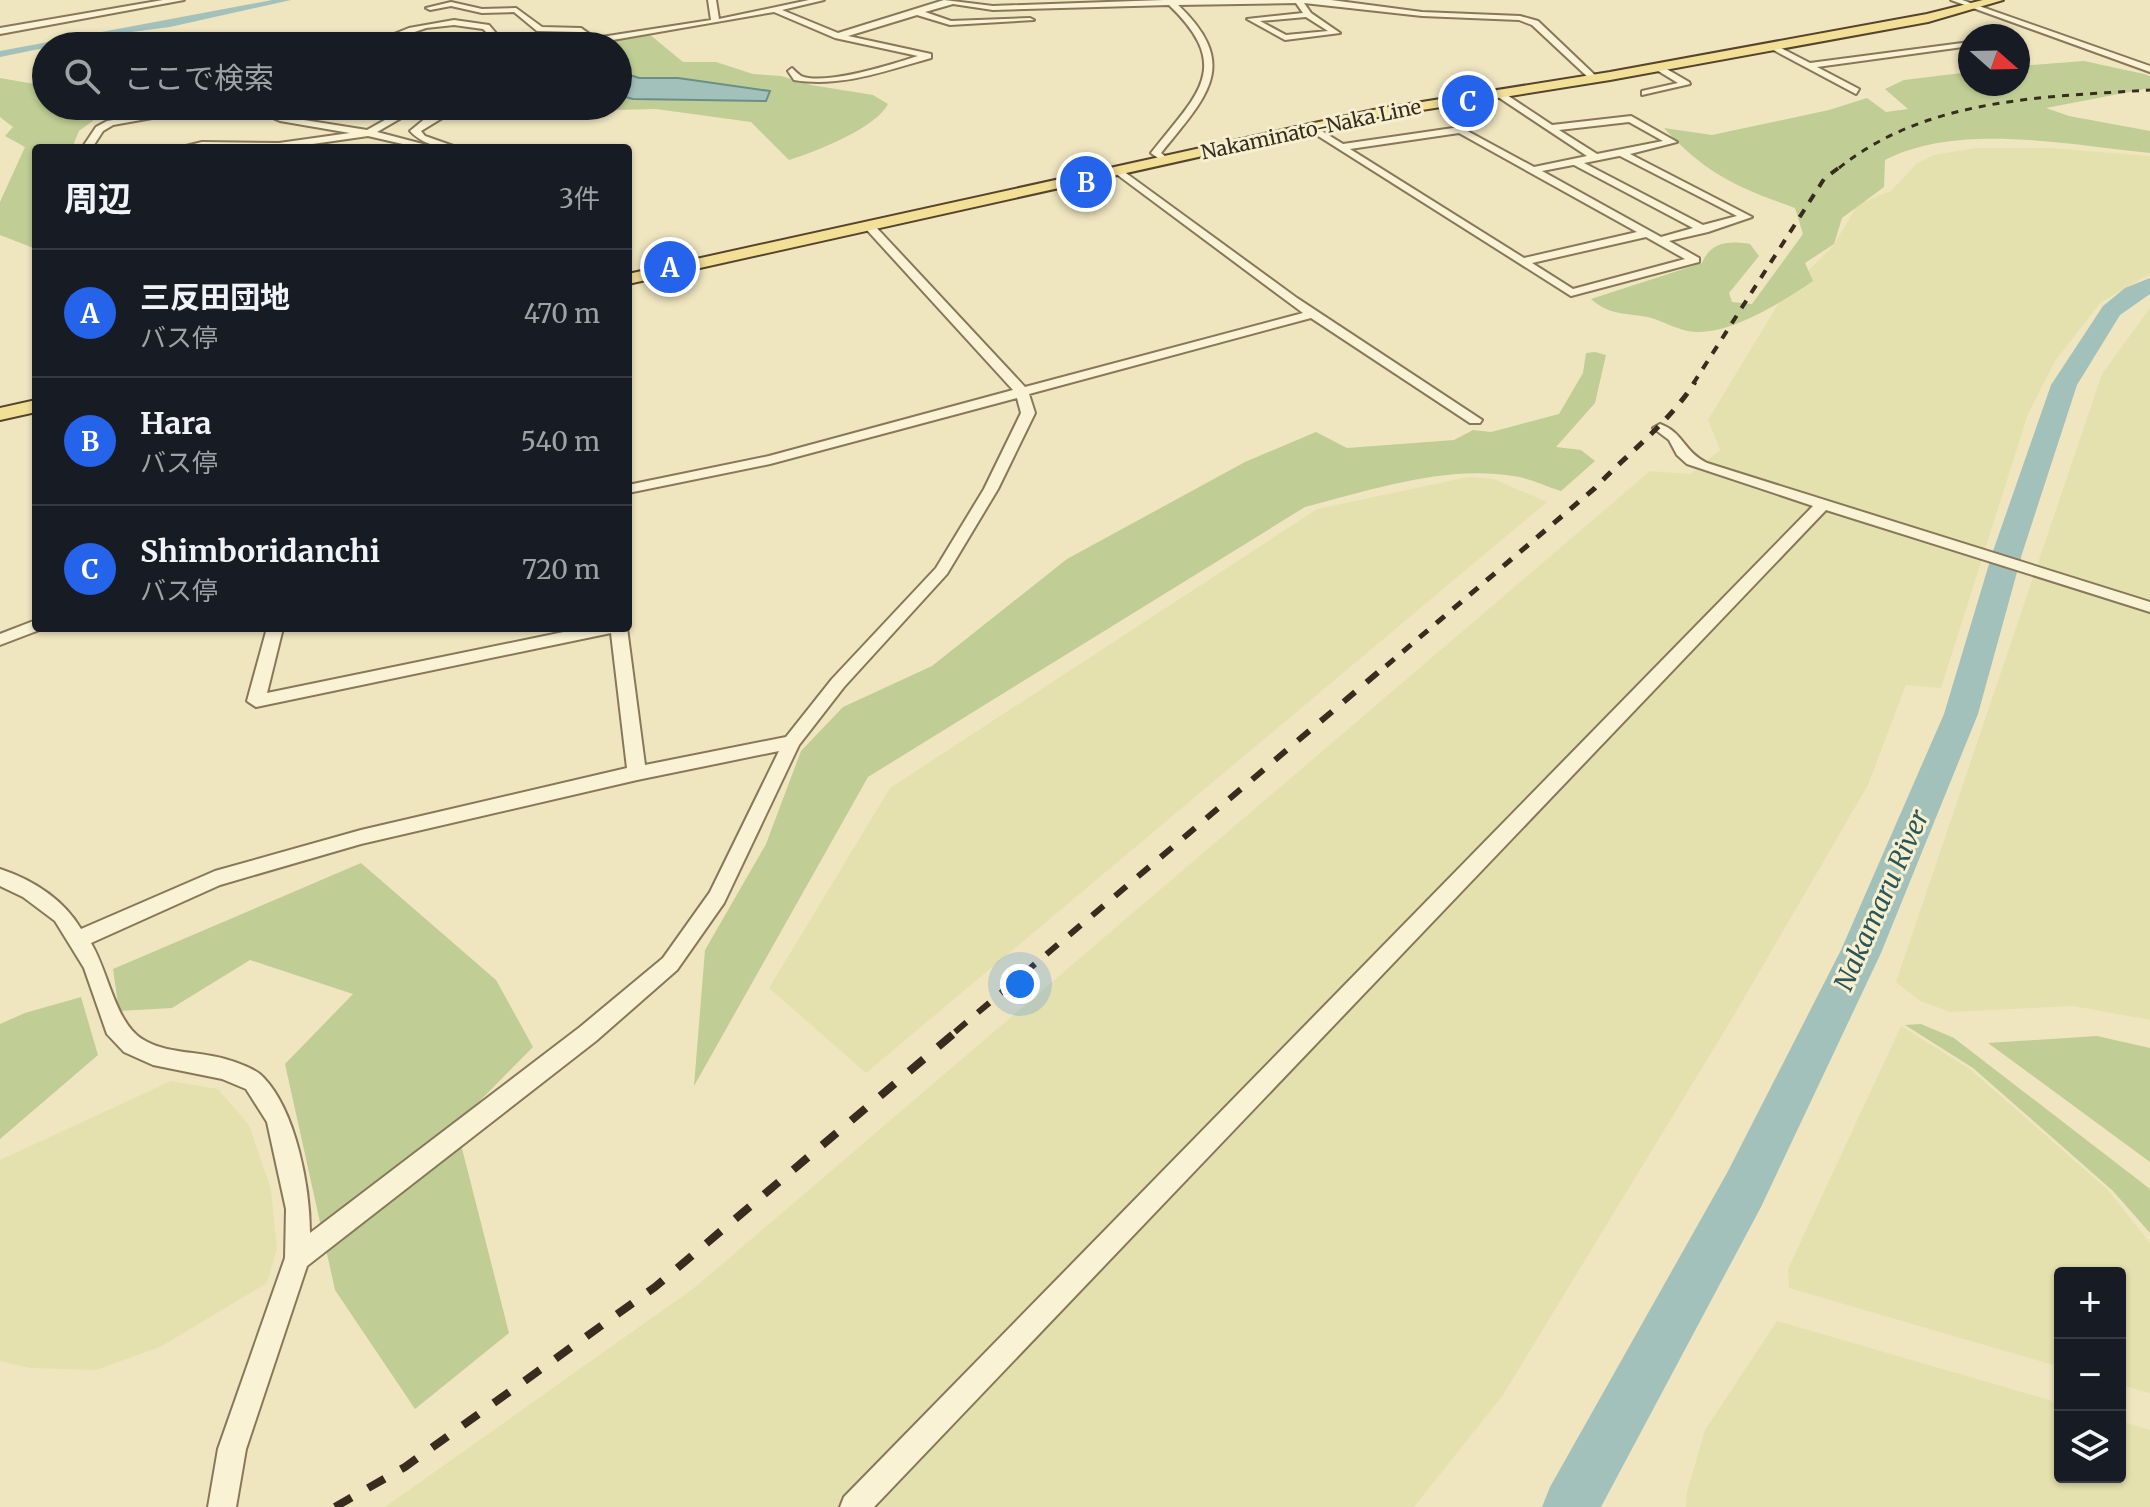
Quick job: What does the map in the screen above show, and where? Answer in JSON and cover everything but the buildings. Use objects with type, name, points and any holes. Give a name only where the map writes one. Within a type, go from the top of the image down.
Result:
[{"type":"main road","name":"Nakaminato-Naka Line","points":[[632,278],[1309,127],[1595,79],[1974,7],[1997,0]]},
{"type":"main road","points":[[0,414],[32,407]]},
{"type":"street","points":[[0,31],[179,0]]},
{"type":"street","points":[[431,23],[440,17],[426,6],[465,0]]},
{"type":"street","points":[[712,0],[715,22]]},
{"type":"street","points":[[632,34],[777,11],[820,0]]},
{"type":"street","points":[[1397,0],[1419,14]]},
{"type":"street","points":[[1955,0],[2150,69]]},
{"type":"street","points":[[838,36],[950,1],[993,8],[1169,1],[1298,1],[1419,14],[1528,20],[1595,79]]},
{"type":"street","points":[[1165,160],[1156,153],[1195,100],[1207,75],[1210,56],[1205,41],[1169,1]]},
{"type":"street","points":[[1298,1],[1308,15],[1336,33],[1285,38],[1251,19],[1308,15]]},
{"type":"street","points":[[450,2],[482,11],[516,10],[540,29],[585,32]]},
{"type":"street","points":[[777,11],[838,36],[928,56],[863,75],[817,81],[797,78],[792,71]]},
{"type":"street","points":[[916,12],[950,23],[1030,20]]},
{"type":"street","points":[[406,32],[447,21],[480,26],[490,32]]},
{"type":"street","points":[[2030,37],[2052,34]]},
{"type":"street","points":[[1770,46],[1856,91]]},
{"type":"street","points":[[1809,66],[1958,46]]},
{"type":"street","points":[[1645,93],[1686,84],[1658,67]]},
{"type":"street","points":[[1498,93],[1597,159]]},
{"type":"street","points":[[1534,170],[1672,142],[1631,119],[1549,128]]},
{"type":"street","points":[[90,144],[99,129],[110,123],[128,120]]},
{"type":"street","points":[[289,120],[416,144]]},
{"type":"street","points":[[293,144],[368,133],[392,120]]},
{"type":"street","points":[[429,120],[415,131],[422,138],[441,144]]},
{"type":"street","points":[[1309,127],[1571,293],[1695,260],[1460,130],[1342,147]]},
{"type":"street","points":[[1623,154],[1747,217],[1661,240]]},
{"type":"street","points":[[1577,163],[1704,230]]},
{"type":"street","points":[[1119,171],[1309,315],[1475,420]]},
{"type":"street","points":[[297,1258],[588,1034],[670,964],[717,897],[792,742],[838,683],[942,571],[991,489],[1028,413],[1022,392],[870,227]]},
{"type":"street","points":[[1523,262],[1649,233]]},
{"type":"street","points":[[632,488],[770,460],[1309,315]]},
{"type":"street","points":[[1660,428],[1675,438],[1678,450],[1694,462],[2150,607]]},
{"type":"street","points":[[854,1507],[1823,504]]},
{"type":"street","points":[[0,640],[32,627]]},
{"type":"street","points":[[274,632],[256,701],[590,632]]},
{"type":"street","points":[[619,632],[637,773]]},
{"type":"street","points":[[79,939],[215,879],[361,837],[637,773],[792,742]]},
{"type":"street","points":[[0,877],[30,891],[62,915],[93,965],[115,1027],[132,1045],[153,1055],[224,1069],[254,1082],[278,1118],[298,1209],[297,1258],[232,1449],[222,1507]]},
{"type":"shaded area","points":[[1975,148],[2049,148],[2150,156],[2150,274],[2101,302],[2055,361],[2028,414],[1941,688],[1906,685],[1868,785],[1733,1017],[1503,1395],[1414,1507],[385,1507],[694,1288],[1650,471],[1690,474],[1720,450],[1708,420],[1783,296],[1833,246],[1858,204],[1891,191],[1916,164],[1934,155]]},
{"type":"shaded area","points":[[2150,308],[2150,1020],[2073,1006],[1950,1012],[1920,1001],[1896,982],[2102,374]]},
{"type":"shaded area","points":[[1468,477],[1494,479],[1547,502],[866,1073],[769,988],[890,788],[1317,509]]},
{"type":"shaded area","points":[[1901,1026],[1970,1069],[2108,1190],[2150,1243],[2150,1393],[2126,1387],[2126,1267],[2054,1267],[2054,1365],[1789,1288],[1788,1269]]},
{"type":"shaded area","points":[[171,1081],[218,1089],[249,1125],[271,1189],[277,1249],[267,1283],[160,1347],[96,1370],[30,1368],[0,1361],[0,1160]]},
{"type":"shaded area","points":[[1777,1321],[2054,1401],[2054,1483],[2126,1483],[2126,1423],[2150,1430],[2150,1507],[1686,1507],[1687,1492],[1705,1430]]},
{"type":"green space","points":[[649,34],[683,62],[716,62],[753,74],[781,76],[811,85],[873,95],[888,104],[871,122],[858,130],[789,160],[751,122],[656,109],[632,110],[632,99],[766,101],[678,78],[632,76],[632,37]]},
{"type":"green space","points":[[2084,61],[2150,76],[2150,88],[2046,108],[2069,116],[2150,131],[2150,153],[2015,139],[1946,142],[1914,148],[1885,160],[1884,187],[1842,218],[1834,244],[1805,263],[1813,281],[1757,315],[1725,328],[1695,332],[1648,317],[1611,311],[1591,299],[1702,263],[1710,250],[1722,244],[1735,243],[1750,244],[1759,256],[1729,293],[1732,302],[1752,304],[1803,234],[1795,208],[1724,178],[1694,157],[1664,128],[1712,135],[1829,110],[1867,98],[1886,112],[1908,109],[1885,89],[1904,80],[1958,73],[1958,96],[2030,96],[2030,65]]},
{"type":"green space","points":[[0,78],[32,84],[32,120],[94,120],[79,131],[74,144],[32,144],[32,247],[0,235],[0,202],[25,147],[5,136],[13,127],[0,117]]},
{"type":"green space","points":[[1586,353],[1606,355],[1595,403],[1556,447],[1581,450],[1595,461],[1561,491],[1519,477],[1461,474],[1408,481],[1305,507],[868,777],[694,1086],[705,950],[766,844],[801,751],[843,707],[932,666],[1067,559],[1245,462],[1316,432],[1347,448],[1454,440],[1473,430],[1491,432],[1559,414],[1583,373]]},
{"type":"green space","points":[[361,863],[496,980],[533,1047],[456,1125],[509,1333],[415,1409],[335,1290],[285,1064],[353,994],[250,960],[172,1008],[119,1011],[113,969]]},
{"type":"green space","points":[[81,997],[98,1055],[0,1139],[0,1024],[25,1013]]},
{"type":"green space","points":[[1921,1024],[1954,1038],[2150,1189],[2150,1233],[2113,1191],[1973,1068],[1905,1025]]},
{"type":"green space","points":[[2097,1036],[2150,1048],[2150,1162],[1988,1043]]},
{"type":"water","points":[[632,76],[678,78],[770,91],[766,101],[633,99]]},
{"type":"waterway","points":[[108,32],[170,24],[286,0]]},
{"type":"waterway","points":[[0,54],[32,47]]},
{"type":"waterway","name":"Nakamaru River","points":[[1570,1507],[1744,1190],[1860,953],[1961,714],[2007,554],[2064,385],[2111,311],[2133,293],[2150,285]]},
{"type":"railway","points":[[1839,168],[1873,145],[1909,127],[1947,114],[2028,99],[2150,90]]},
{"type":"railway","points":[[1693,384],[1824,179],[1841,166]]},
{"type":"railway","points":[[1386,666],[1595,488],[1660,425],[1695,382]]},
{"type":"railway","points":[[955,1032],[1388,664]]},
{"type":"railway","points":[[335,1507],[405,1467],[655,1287],[958,1030]]},
{"type":"place","name":"Shimboridanchi","points":[[1468,101]]},
{"type":"place","name":"Hara","points":[[1086,182]]},
{"type":"place","name":"三反田団地","points":[[670,267]]}]
